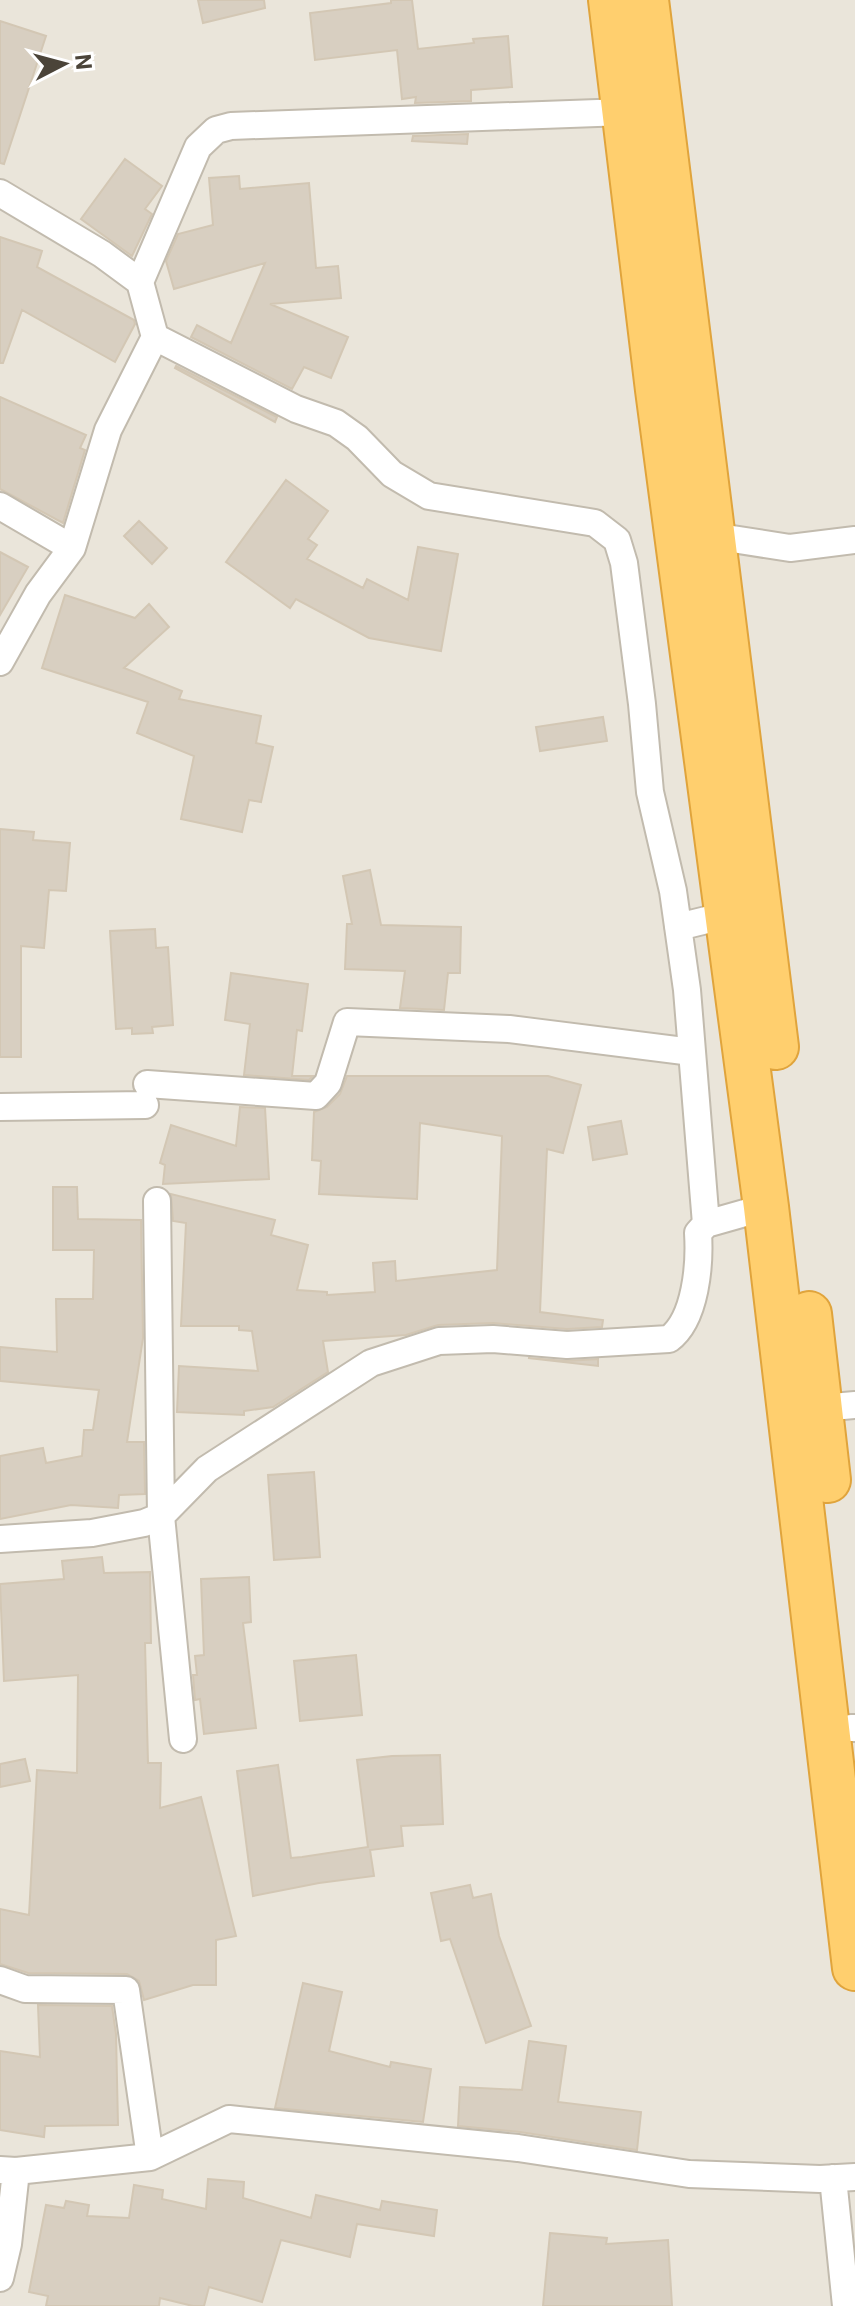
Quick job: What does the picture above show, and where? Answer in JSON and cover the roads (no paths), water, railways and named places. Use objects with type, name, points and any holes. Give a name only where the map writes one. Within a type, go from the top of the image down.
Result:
[{"type":"highway","points":[[611,0],[727,915],[838,1406],[854,1737]]},
{"type":"highway","points":[[646,0],[713,536],[763,1066],[766,1207],[855,1968]]},
{"type":"street","points":[[140,282],[198,147],[216,130],[231,126],[625,112]]},
{"type":"street","points":[[0,193],[102,254],[140,282],[155,337],[108,430],[72,548],[38,594],[0,662]]},
{"type":"street","points":[[155,337],[296,409],[336,423],[357,438],[392,474],[429,496],[595,523],[617,540],[624,563],[650,792],[673,891],[678,927],[706,1224]]},
{"type":"street","points":[[0,506],[72,548]]},
{"type":"street","points":[[713,536],[790,548],[855,540]]},
{"type":"street","points":[[678,927],[727,915]]},
{"type":"street","points":[[0,1107],[146,1094],[316,1096],[328,1083],[347,1022],[509,1029],[692,1052]]},
{"type":"street","points":[[157,1201],[161,1516],[183,1739]]},
{"type":"street","points":[[0,1539],[92,1533],[144,1523],[161,1516],[207,1469],[371,1363],[439,1341],[493,1339],[567,1345],[669,1339],[680,1331],[686,1318],[700,1260],[698,1233],[706,1224],[766,1207]]},
{"type":"street","points":[[0,1980],[25,1989],[126,1990],[150,2157]]},
{"type":"street","points":[[0,2278],[8,2244],[8,2170],[150,2157],[229,2119],[518,2148],[689,2174],[844,2178],[846,2306]]}]
